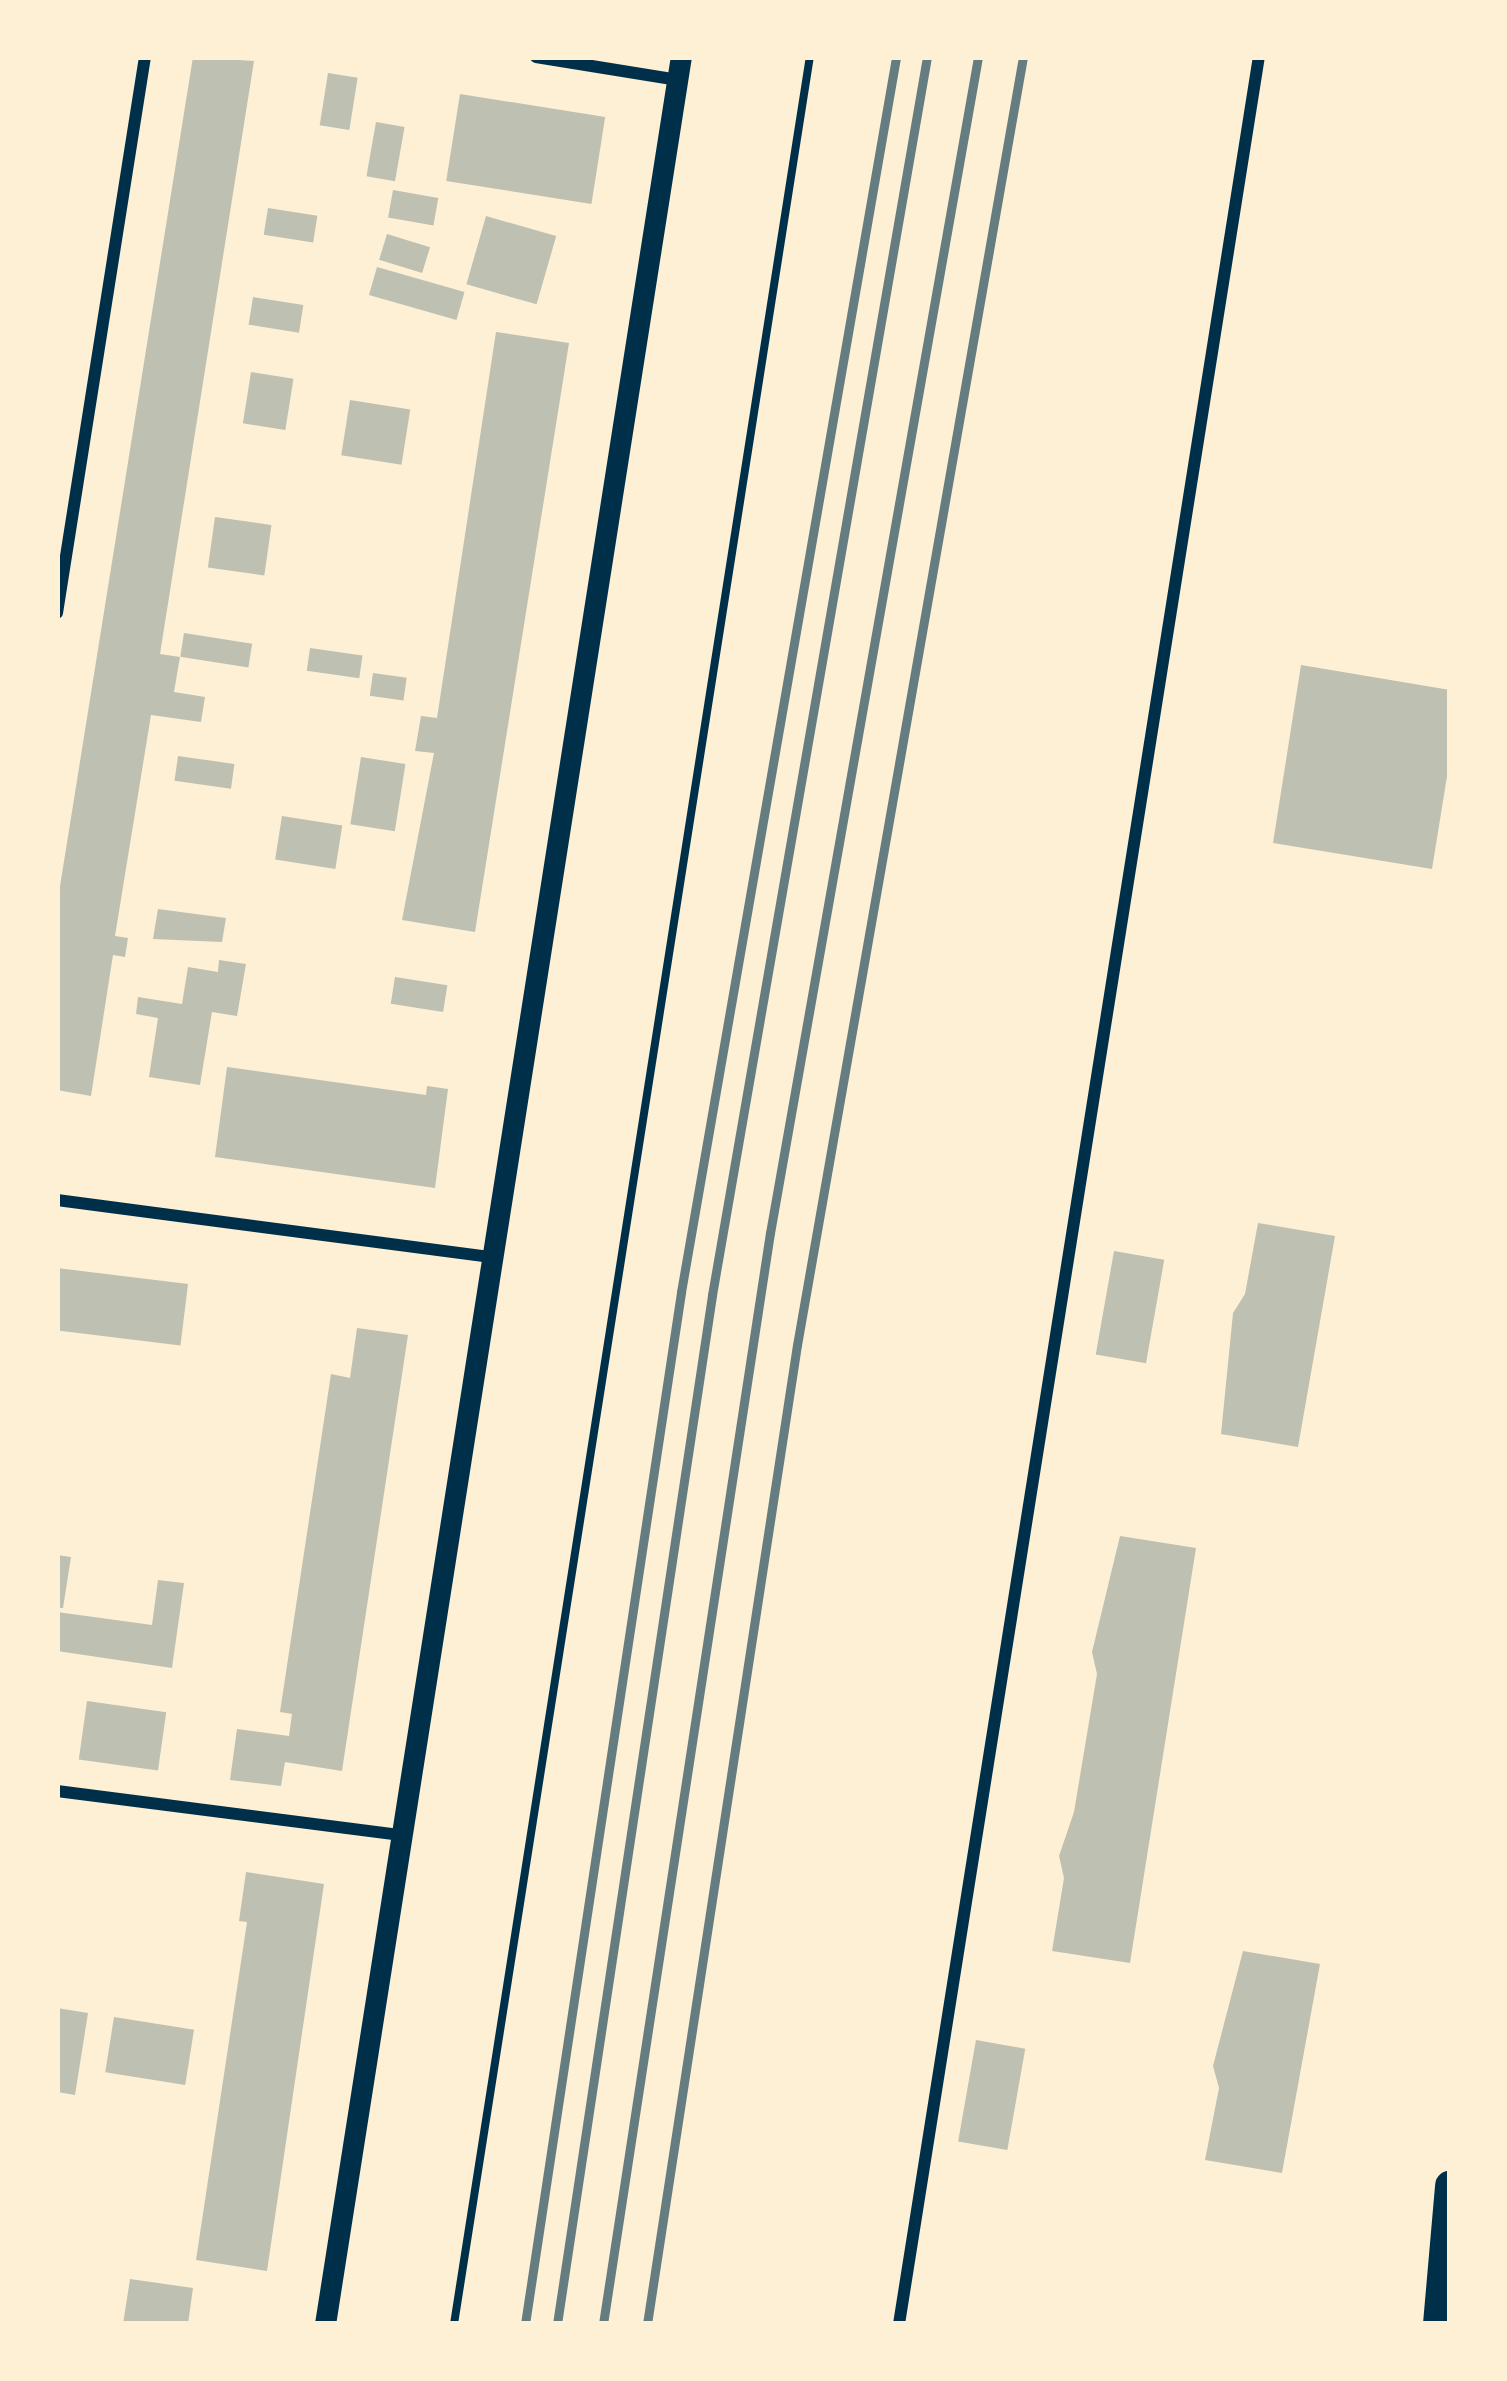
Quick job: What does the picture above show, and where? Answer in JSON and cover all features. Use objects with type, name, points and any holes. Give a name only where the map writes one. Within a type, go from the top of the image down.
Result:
[{"type":"main road","points":[[1438,2324],[1450,2186]]},
{"type":"street","points":[[57,613],[145,57]]},
{"type":"street","points":[[325,2324],[680,68],[536,57]]},
{"type":"street","points":[[899,2324],[1259,57]]},
{"type":"street","points":[[57,1200],[491,1257]]},
{"type":"street","points":[[57,1791],[401,1835]]},
{"type":"path","points":[[454,2324],[811,57]]},
{"type":"building","points":[[193,57],[254,61],[160,654],[180,657],[174,692],[205,697],[201,722],[151,715],[115,936],[128,938],[125,957],[113,955],[91,1096],[57,1090],[57,905]]},
{"type":"building","points":[[328,73],[358,78],[349,130],[320,125]]},
{"type":"building","points":[[460,94],[605,117],[591,204],[446,181]]},
{"type":"building","points":[[376,122],[405,127],[395,181],[366,176]]},
{"type":"building","points":[[393,190],[438,198],[433,226],[388,218]]},
{"type":"building","points":[[268,208],[317,216],[313,242],[264,235]]},
{"type":"building","points":[[486,216],[556,236],[537,304],[466,284]]},
{"type":"building","points":[[387,234],[430,247],[422,273],[379,260]]},
{"type":"building","points":[[377,267],[464,292],[456,320],[369,295]]},
{"type":"building","points":[[253,297],[303,305],[299,333],[249,325]]},
{"type":"building","points":[[496,332],[569,343],[475,932],[402,920],[434,753],[415,751],[421,716],[437,718]]},
{"type":"building","points":[[251,372],[293,379],[285,430],[243,423]]},
{"type":"building","points":[[350,400],[410,410],[401,465],[341,455]]},
{"type":"building","points":[[215,517],[271,525],[264,575],[208,568]]},
{"type":"building","points":[[184,633],[252,644],[248,667],[180,657]]},
{"type":"building","points":[[310,648],[362,655],[359,678],[307,671]]},
{"type":"building","points":[[1301,665],[1450,690],[1450,758],[1432,869],[1273,843]]},
{"type":"building","points":[[373,673],[407,678],[403,701],[370,696]]},
{"type":"building","points":[[178,756],[234,764],[231,789],[175,781]]},
{"type":"building","points":[[361,757],[405,764],[395,831],[350,824]]},
{"type":"building","points":[[282,816],[342,826],[335,869],[275,859]]},
{"type":"building","points":[[158,909],[226,918],[222,942],[153,939]]},
{"type":"building","points":[[219,960],[246,964],[237,1016],[212,1012],[200,1085],[149,1077],[158,1018],[136,1014],[138,997],[182,1004],[188,967],[218,972]]},
{"type":"building","points":[[395,977],[447,985],[443,1012],[391,1004]]},
{"type":"building","points":[[227,1067],[426,1095],[427,1086],[448,1089],[435,1188],[215,1157]]},
{"type":"building","points":[[1258,1223],[1335,1236],[1298,1447],[1221,1434],[1233,1313],[1245,1294]]},
{"type":"building","points":[[1114,1251],[1164,1260],[1146,1363],[1096,1354]]},
{"type":"building","points":[[57,1268],[188,1284],[180,1346],[57,1330]]},
{"type":"building","points":[[357,1328],[408,1335],[342,1771],[285,1762],[281,1786],[230,1780],[237,1729],[289,1736],[292,1714],[280,1712],[331,1374],[350,1378]]},
{"type":"building","points":[[1120,1536],[1196,1548],[1130,1963],[1052,1951],[1064,1878],[1059,1856],[1074,1812],[1097,1674],[1092,1652]]},
{"type":"building","points":[[57,1555],[71,1557],[63,1608],[57,1608]]},
{"type":"building","points":[[158,1580],[184,1583],[172,1668],[57,1651],[57,1612],[152,1625]]},
{"type":"building","points":[[87,1701],[166,1712],[158,1771],[79,1759]]},
{"type":"building","points":[[246,1872],[324,1884],[267,2271],[196,2260],[247,1922],[239,1921]]},
{"type":"building","points":[[1243,1951],[1320,1964],[1282,2173],[1205,2160],[1219,2088],[1213,2066]]},
{"type":"building","points":[[57,2008],[88,2013],[75,2095],[57,2092]]},
{"type":"building","points":[[114,2017],[194,2030],[185,2085],[105,2072]]},
{"type":"building","points":[[976,2040],[1025,2049],[1007,2150],[958,2141]]},
{"type":"building","points":[[130,2279],[193,2288],[188,2324],[123,2324]]},
{"type":"railway","points":[[525,2324],[681,1292],[896,57]]},
{"type":"railway","points":[[557,2324],[712,1295],[927,57]]},
{"type":"railway","points":[[603,2324],[770,1233],[978,57]]},
{"type":"railway","points":[[647,2324],[797,1345],[1023,57]]}]
